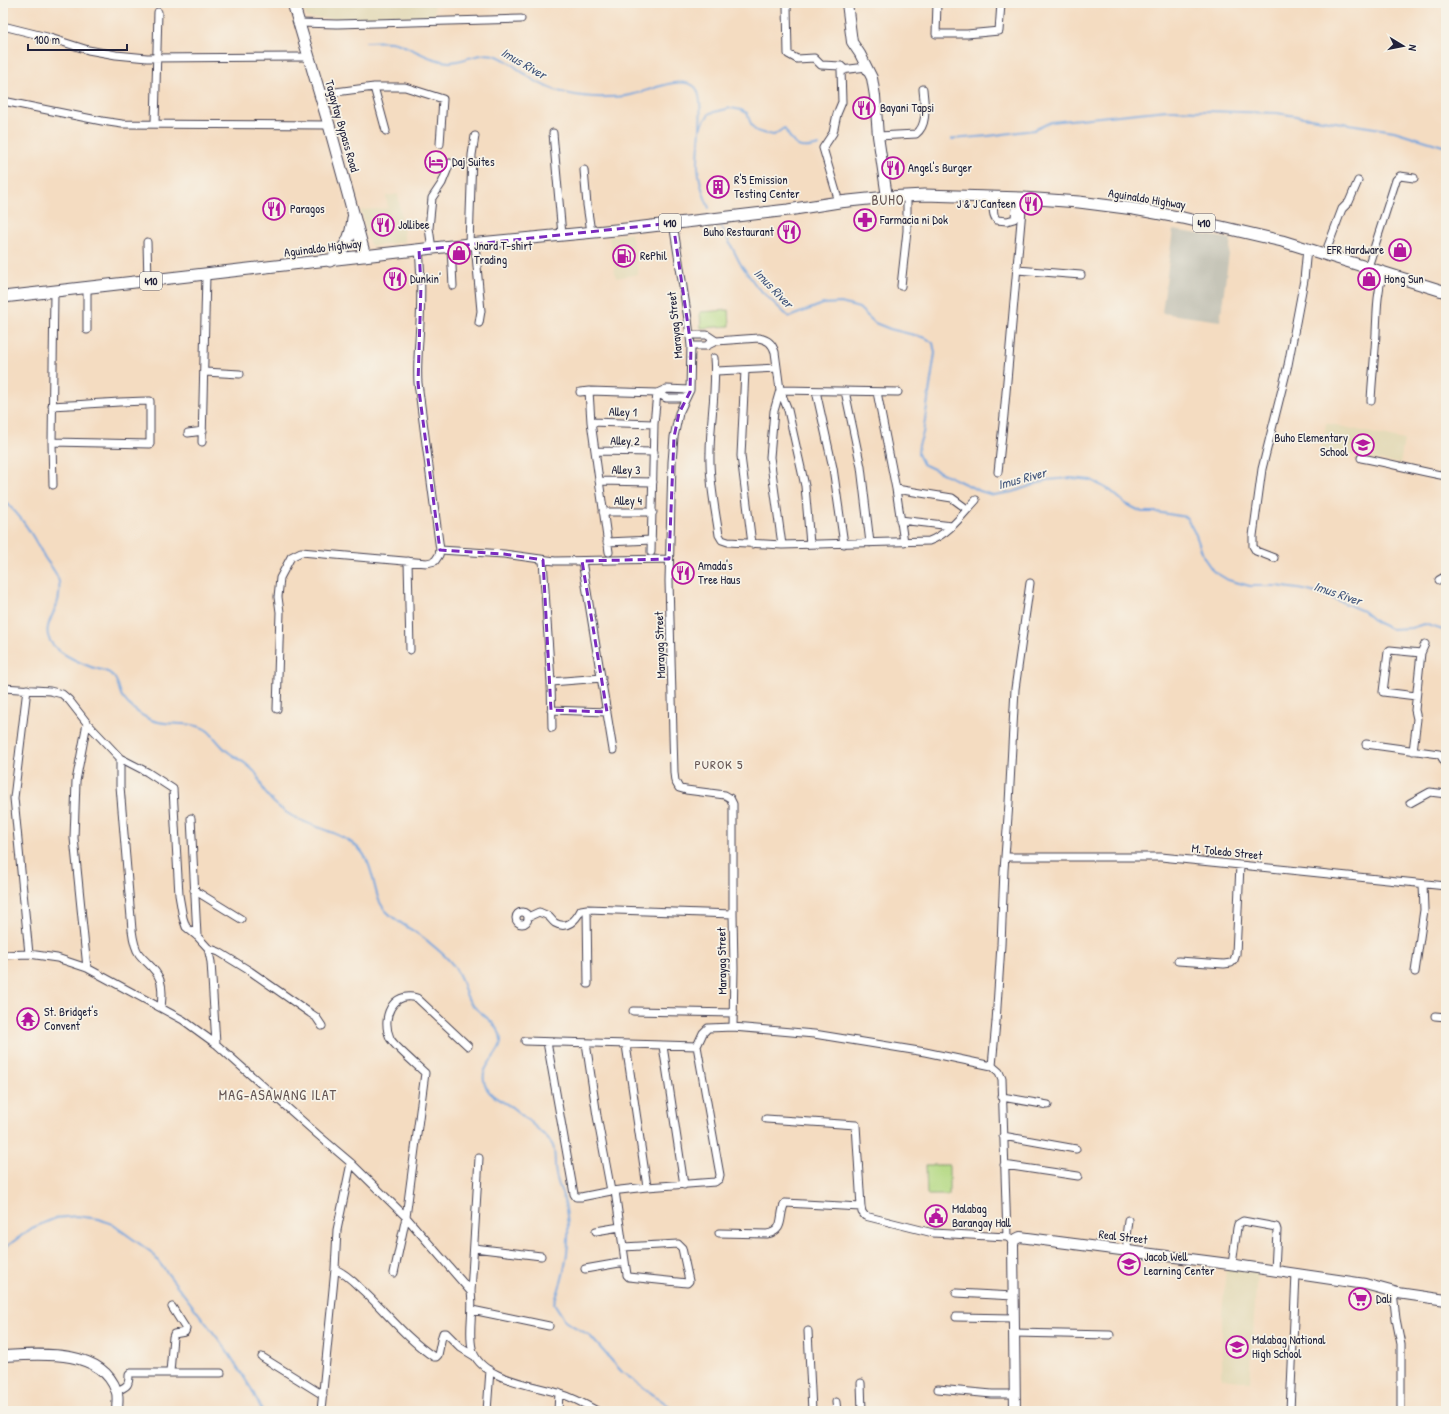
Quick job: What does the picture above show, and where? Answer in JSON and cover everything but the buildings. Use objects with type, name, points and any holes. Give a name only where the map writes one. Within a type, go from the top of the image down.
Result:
[{"type":"main road","name":"Tagaytay Bypass Road","points":[[293,3],[329,125],[365,256]]},
{"type":"main road","name":"Aguinaldo Highway","points":[[3,298],[418,250],[788,210],[839,202],[924,195],[1020,198],[1079,202],[1141,210],[1248,232],[1307,248],[1446,292]]},
{"type":"main road","name":"Aguinaldo Highway","points":[[788,210],[840,208],[954,197]]},
{"type":"main road","points":[[330,261],[346,244],[352,228],[353,213]]},
{"type":"street","points":[[847,3],[852,42],[872,78],[878,136],[887,197]]},
{"type":"street","points":[[937,3],[936,34],[967,34],[999,30],[1001,3]]},
{"type":"street","points":[[787,6],[788,54],[797,59],[814,58],[821,65],[841,66],[845,70]]},
{"type":"street","points":[[155,123],[158,12]]},
{"type":"street","points":[[299,23],[326,24],[521,19]]},
{"type":"street","points":[[3,26],[47,37],[88,50],[116,55],[147,58],[308,57]]},
{"type":"street","points":[[839,202],[823,148],[833,134],[837,114],[842,102],[841,70],[867,67]]},
{"type":"street","points":[[374,87],[386,131]]},
{"type":"street","points":[[320,94],[374,87],[405,87],[443,99],[440,144]]},
{"type":"street","points":[[878,136],[916,134],[920,131],[925,117],[923,89]]},
{"type":"street","points":[[3,101],[122,124],[329,125]]},
{"type":"street","points":[[553,133],[562,235]]},
{"type":"street","points":[[475,136],[472,163],[472,244],[481,311],[479,323]]},
{"type":"street","points":[[432,249],[429,228],[432,198],[442,183],[450,163]]},
{"type":"street","points":[[584,170],[591,232]]},
{"type":"street","points":[[1368,267],[1396,180],[1400,176],[1414,178]]},
{"type":"street","points":[[1326,254],[1342,209],[1349,202],[1358,181]]},
{"type":"street","points":[[994,198],[995,218],[997,220],[1011,221],[1016,216],[1020,198]]},
{"type":"street","points":[[998,472],[1017,270],[1020,198]]},
{"type":"street","points":[[901,286],[907,231],[907,202]]},
{"type":"street","name":"Marayag Street","points":[[672,223],[691,346],[690,390],[679,412],[674,437],[672,462],[669,559],[675,781],[679,788],[686,790],[725,795],[730,798],[733,804],[733,1027]]},
{"type":"street","points":[[147,242],[148,282]]},
{"type":"street","points":[[451,247],[453,286]]},
{"type":"street","points":[[1274,558],[1256,551],[1253,546],[1253,536],[1262,469],[1288,365],[1304,280],[1307,248]]},
{"type":"street","points":[[277,709],[280,612],[278,597],[280,578],[291,557],[301,552],[427,563],[435,561],[439,555],[440,550],[418,383],[417,356],[421,286],[418,250]]},
{"type":"street","points":[[1017,270],[1081,275]]},
{"type":"street","points":[[1371,401],[1377,301],[1379,285],[1383,272]]},
{"type":"street","points":[[202,442],[205,372],[206,275]]},
{"type":"street","points":[[87,288],[87,330]]},
{"type":"street","points":[[53,485],[52,406],[54,292]]},
{"type":"street","points":[[690,335],[707,335],[716,341]]},
{"type":"street","points":[[691,346],[706,346],[716,341],[759,338],[765,339],[773,346],[780,390],[788,410],[805,486],[810,544]]},
{"type":"street","points":[[714,358],[716,371],[710,466],[718,535],[722,540],[728,542],[782,545],[929,541],[937,539],[952,526],[964,515],[967,509],[976,500]]},
{"type":"street","points":[[716,371],[777,368]]},
{"type":"street","points":[[745,370],[741,456],[752,544]]},
{"type":"street","points":[[205,372],[240,374]]},
{"type":"street","points":[[580,392],[657,393],[666,389],[690,390]]},
{"type":"street","points":[[780,390],[898,392]]},
{"type":"street","points":[[780,390],[774,411],[770,457],[782,545]]},
{"type":"street","points":[[816,390],[833,468],[844,544]]},
{"type":"street","points":[[589,391],[591,422],[608,552]]},
{"type":"street","points":[[845,391],[861,467],[870,543]]},
{"type":"street","points":[[878,392],[904,542]]},
{"type":"street","points":[[657,393],[666,398],[686,398]]},
{"type":"street","points":[[651,552],[654,424],[657,393]]},
{"type":"street","points":[[52,406],[124,401],[150,401],[150,444],[52,442]]},
{"type":"street","name":"Alley 1","points":[[591,422],[654,424]]},
{"type":"street","points":[[188,434],[203,431]]},
{"type":"street","name":"Alley 2","points":[[595,451],[654,452]]},
{"type":"street","points":[[1361,458],[1390,463],[1401,468],[1446,476]]},
{"type":"street","name":"Alley 3","points":[[599,480],[653,482]]},
{"type":"street","points":[[896,489],[952,498],[967,509]]},
{"type":"street","name":"Alley 4","points":[[603,512],[653,512]]},
{"type":"street","points":[[900,520],[952,526]]},
{"type":"street","points":[[607,542],[652,540]]},
{"type":"street","points":[[440,550],[504,554],[543,560],[582,561],[669,559]]},
{"type":"street","points":[[543,560],[551,682],[552,728]]},
{"type":"street","points":[[408,561],[410,650]]},
{"type":"street","points":[[582,561],[613,750]]},
{"type":"street","points":[[1439,580],[1446,576]]},
{"type":"street","points":[[992,1066],[999,978],[1015,689],[1030,583]]},
{"type":"street","points":[[1413,751],[1417,719],[1415,710],[1416,696],[1421,653],[1425,644]]},
{"type":"street","points":[[1416,696],[1383,692],[1386,659],[1390,650],[1421,653]]},
{"type":"street","points":[[551,682],[602,678]]},
{"type":"street","points":[[3,688],[50,691],[62,694],[120,758],[147,772],[173,789],[179,895],[186,927],[208,948],[219,952],[256,975],[316,1017],[322,1026]]},
{"type":"street","points":[[27,689],[14,798],[29,954]]},
{"type":"street","points":[[551,710],[607,712]]},
{"type":"street","points":[[87,723],[76,781],[74,838],[87,968]]},
{"type":"street","points":[[1366,744],[1439,754],[1446,764]]},
{"type":"street","points":[[120,758],[120,786],[134,944],[138,953],[154,969],[160,979],[162,989],[161,1008]]},
{"type":"street","points":[[1410,803],[1430,792],[1446,794]]},
{"type":"street","points":[[192,818],[197,936]]},
{"type":"street","name":"M. Toledo Street","points":[[1005,857],[1148,856],[1185,858],[1446,886]]},
{"type":"street","points":[[1178,961],[1224,964],[1231,963],[1234,960],[1236,954],[1238,923],[1240,865]]},
{"type":"street","points":[[1415,972],[1424,910],[1423,884]]},
{"type":"street","points":[[194,890],[241,919]]},
{"type":"street","points":[[587,909],[588,984]]},
{"type":"street","points":[[528,917],[539,912],[548,916],[556,924],[566,925],[573,922],[578,917],[581,910],[587,909],[733,914]]},
{"type":"street","points":[[208,948],[211,962],[216,1044]]},
{"type":"street","points":[[3,955],[29,954],[57,958],[87,968],[183,1020],[216,1044],[351,1163],[406,1217],[471,1292]]},
{"type":"street","points":[[394,1273],[406,1217],[425,1073],[390,1039],[387,1025],[388,1012],[393,1002],[403,997],[410,996],[417,998],[468,1046]]},
{"type":"street","points":[[633,1011],[734,1014]]},
{"type":"street","points":[[1435,1016],[1446,1017]]},
{"type":"street","points":[[547,1042],[574,1194],[576,1197],[580,1198],[613,1191],[715,1182],[719,1179],[720,1175],[697,1046],[703,1033],[708,1028],[733,1027],[814,1034],[925,1052],[992,1066],[999,1072],[1002,1079],[1004,1165],[1014,1296],[1015,1411]]},
{"type":"street","points":[[525,1041],[697,1046]]},
{"type":"street","points":[[586,1043],[597,1116],[620,1227],[627,1275],[633,1278],[687,1283],[689,1279],[680,1246],[678,1244],[623,1247]]},
{"type":"street","points":[[626,1045],[647,1187]]},
{"type":"street","points":[[663,1046],[684,1185]]},
{"type":"street","points":[[1002,1097],[1048,1105]]},
{"type":"street","points":[[766,1119],[856,1125],[861,1207],[865,1216],[918,1230],[946,1234],[1010,1239]]},
{"type":"street","points":[[1003,1136],[1076,1149]]},
{"type":"street","points":[[475,1356],[471,1343],[471,1292],[479,1158]]},
{"type":"street","points":[[321,1411],[335,1268],[337,1230],[351,1163]]},
{"type":"street","points":[[1004,1165],[1078,1176]]},
{"type":"street","points":[[719,1233],[774,1233],[778,1229],[785,1203],[861,1207]]},
{"type":"street","points":[[1128,1220],[1126,1237],[1128,1251]]},
{"type":"street","points":[[1232,1265],[1238,1224],[1243,1221],[1276,1227],[1275,1271]]},
{"type":"street","points":[[596,1231],[620,1227]]},
{"type":"street","name":"Real Street","points":[[1010,1239],[1020,1237],[1275,1271],[1365,1284],[1393,1292],[1446,1300]]},
{"type":"street","points":[[474,1248],[541,1256]]},
{"type":"street","points":[[585,1269],[625,1262]]},
{"type":"street","points":[[335,1268],[343,1272],[377,1303],[396,1325],[434,1357],[438,1355],[443,1333],[446,1333],[461,1348],[475,1356],[490,1370],[505,1378],[521,1384],[559,1393],[584,1403],[597,1411]]},
{"type":"street","points":[[1290,1411],[1296,1274]]},
{"type":"street","points":[[1393,1292],[1401,1344],[1401,1411]]},
{"type":"street","points":[[956,1294],[1014,1296]]},
{"type":"street","points":[[170,1372],[172,1337],[174,1334],[185,1332],[186,1329],[172,1307]]},
{"type":"street","points":[[472,1310],[549,1326]]},
{"type":"street","points":[[956,1317],[1014,1318]]},
{"type":"street","points":[[808,1331],[812,1411]]},
{"type":"street","points":[[1014,1332],[1110,1335]]},
{"type":"street","points":[[3,1356],[51,1355],[78,1359],[95,1364],[109,1376],[117,1391],[117,1411]]},
{"type":"street","points":[[262,1357],[323,1395]]},
{"type":"street","points":[[487,1411],[490,1370]]},
{"type":"street","points":[[117,1391],[129,1383],[129,1375],[131,1373],[221,1373]]},
{"type":"street","points":[[861,1383],[862,1411]]},
{"type":"street","points":[[938,1388],[992,1394],[1015,1394]]},
{"type":"street","points":[[558,1411],[559,1393]]},
{"type":"street","points":[[836,1402],[837,1411]]},
{"type":"highlighted area","points":[[673,223],[691,346],[690,392],[679,413],[674,437],[669,559],[582,561],[607,712],[551,710],[543,560],[504,554],[440,550],[418,383],[421,286],[419,250]]},
{"type":"shaded area","points":[[302,3],[434,3],[435,17],[354,20],[307,18]]},
{"type":"shaded area","name":"Jollibee","points":[[398,194],[405,242],[373,246],[368,240],[361,210],[388,208],[386,196]]},
{"type":"shaded area","points":[[1173,230],[1231,239],[1220,321],[1162,313]]},
{"type":"shaded area","name":"RePhil","points":[[631,233],[638,274],[616,278],[609,237]]},
{"type":"shaded area","name":"Buho Elementary School","points":[[1326,423],[1404,440],[1400,464],[1322,449]]},
{"type":"shaded area","name":"Malabag National High School","points":[[1226,1267],[1257,1271],[1250,1382],[1222,1379],[1222,1315]]},
{"type":"green space","points":[[729,310],[730,326],[701,328],[700,312]]},
{"type":"green space","points":[[926,1165],[949,1165],[949,1195],[927,1195]]},
{"type":"waterway","name":"Imus River","points":[[366,42],[395,43],[436,60],[449,62],[485,54],[497,56],[507,61],[540,84],[568,94],[588,97],[624,96],[673,83],[689,84],[695,87],[700,101],[701,112],[698,167],[699,178],[709,208]]},
{"type":"waterway","points":[[700,130],[710,113],[731,108],[747,113],[753,128],[758,132],[774,135],[784,128],[797,146],[812,147],[819,145]]},
{"type":"waterway","points":[[952,139],[1034,130],[1051,122],[1167,110],[1277,113],[1394,131],[1446,147]]},
{"type":"waterway","name":"Imus River","points":[[721,226],[740,263],[757,287],[789,317],[823,304],[841,303],[859,308],[875,323],[890,329],[926,338],[933,343],[935,353],[923,433],[918,454],[923,464],[980,491],[993,495],[1013,492],[1047,480],[1071,478],[1091,480],[1111,491],[1126,504],[1142,512],[1156,512],[1186,517],[1196,535],[1204,558],[1213,571],[1228,580],[1250,586],[1277,586],[1320,594],[1363,611],[1376,622],[1391,629],[1411,628],[1424,624],[1446,631]]},
{"type":"waterway","points":[[3,500],[10,506],[27,527],[58,578],[58,599],[47,631],[53,645],[66,655],[114,676],[123,698],[135,710],[146,717],[156,722],[187,724],[202,727],[208,731],[224,749],[254,771],[266,794],[280,808],[296,818],[336,834],[354,844],[366,858],[378,898],[386,911],[391,916],[426,939],[454,967],[460,977],[470,1002],[495,1026],[501,1038],[500,1046],[484,1072],[484,1080],[487,1089],[492,1095],[513,1108],[546,1137],[553,1146],[555,1167],[567,1213],[568,1227],[565,1265],[559,1291],[554,1303],[566,1322],[589,1335],[622,1372],[676,1411]]},
{"type":"waterway","points":[[3,1249],[32,1228],[56,1218],[77,1216],[99,1219],[112,1224],[151,1252],[226,1349],[252,1390],[262,1411]]},
{"type":"place","name":"Bayani Tapsi","points":[[864,108]]},
{"type":"place","name":"Daj Suites","points":[[436,162]]},
{"type":"place","name":"Angel's Burger","points":[[893,168]]},
{"type":"place","name":"R'5 Emission Testing Center","points":[[718,187]]},
{"type":"place","name":"J & J Canteen","points":[[1031,204]]},
{"type":"place","name":"Paragos","points":[[274,209]]},
{"type":"place","name":"Farmacia ni Dok","points":[[865,220]]},
{"type":"place","name":"Jollibee","points":[[383,225]]},
{"type":"place","name":"Buho Restaurant","points":[[789,232]]},
{"type":"place","name":"EFR Hardware","points":[[1400,250]]},
{"type":"place","name":"Jnard T-shirt Trading","points":[[459,253]]},
{"type":"place","name":"RePhil","points":[[624,256]]},
{"type":"place","name":"Dunkin'","points":[[395,279]]},
{"type":"place","name":"Hong Sun","points":[[1369,279]]},
{"type":"place","name":"Buho Elementary School","points":[[1363,445]]},
{"type":"place","name":"Amada's Tree Haus","points":[[683,573]]},
{"type":"place","name":"St. Bridget's Convent","points":[[28,1019]]},
{"type":"place","name":"Malabag Barangay Hall","points":[[936,1216]]},
{"type":"place","name":"Jacob Well Learning Center","points":[[1129,1264]]},
{"type":"place","name":"Dali","points":[[1360,1299]]},
{"type":"place","name":"Malabag National High School","points":[[1237,1347]]},
{"type":"district","name":"BUHO","points":[[888,200]]},
{"type":"district","name":"PUROK 5","points":[[719,764]]},
{"type":"district","name":"MAG-ASAWANG ILAT","points":[[278,1095]]}]
